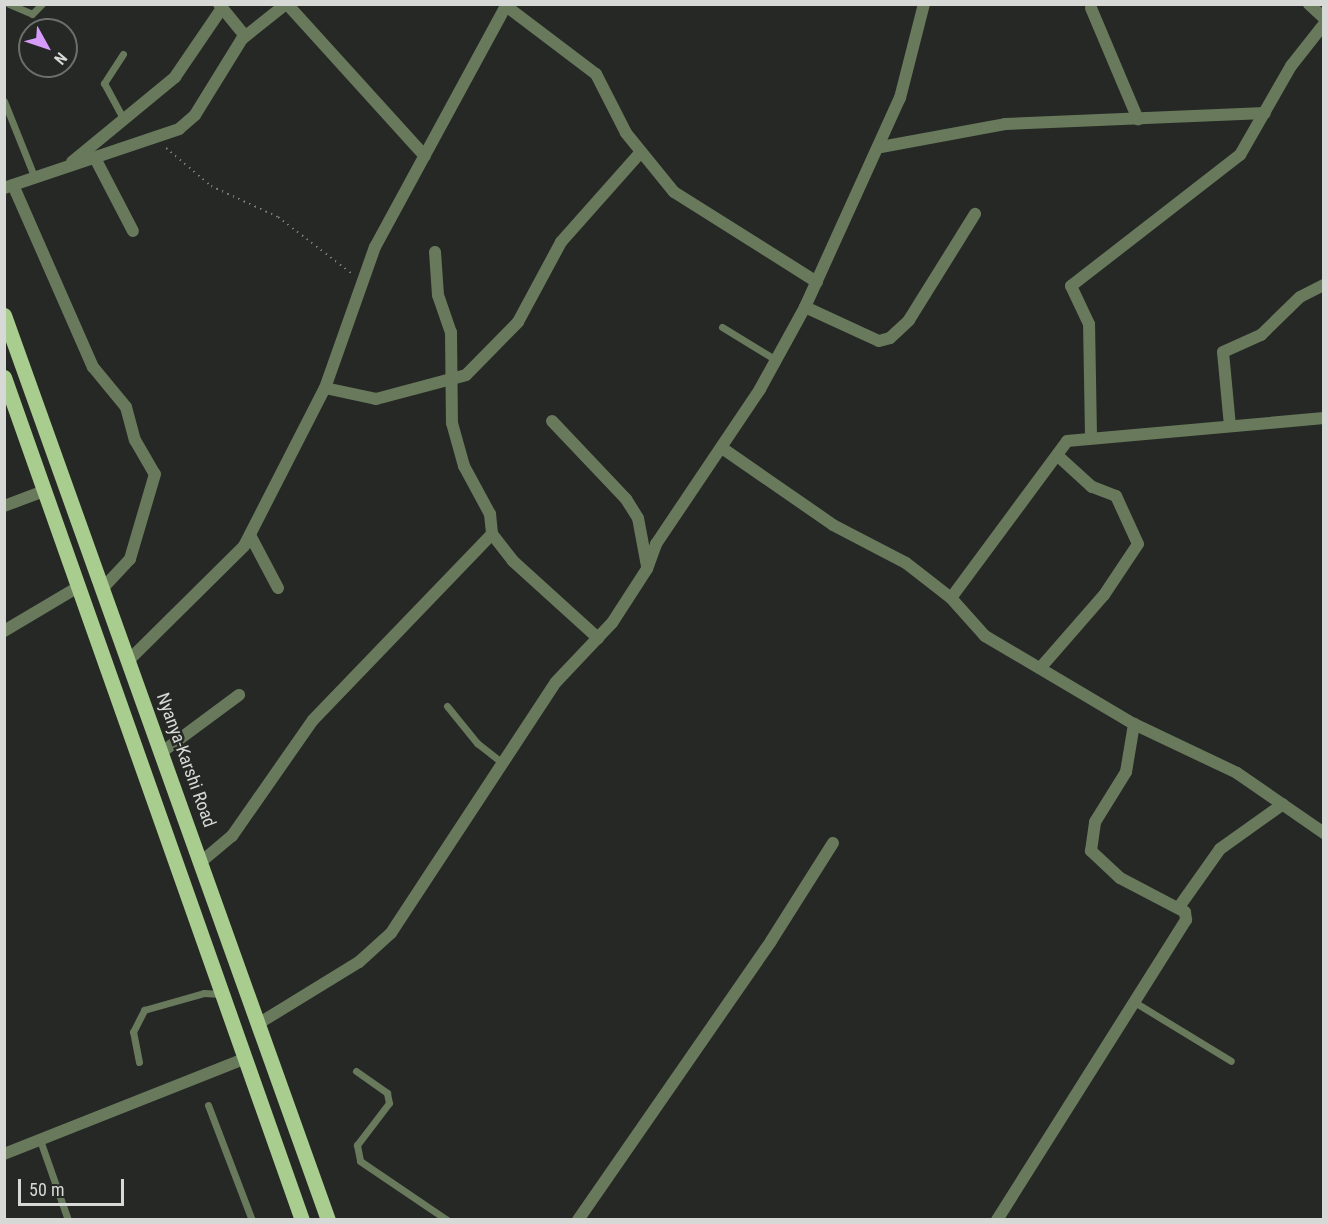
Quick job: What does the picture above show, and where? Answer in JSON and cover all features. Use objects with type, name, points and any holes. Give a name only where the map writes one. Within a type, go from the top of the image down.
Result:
[{"type":"main road","name":"Nyanya-Karshi Road","points":[[4,315],[261,1022],[326,1213]]},
{"type":"main road","points":[[4,377],[225,996],[300,1216],[326,1213]]},
{"type":"street","points":[[103,588],[130,560],[155,474],[135,440],[126,407],[89,358],[9,187],[69,165],[96,160],[157,141],[195,115],[245,36],[286,4],[425,156]]},
{"type":"street","points":[[261,1022],[359,962],[391,933],[556,682],[598,638],[647,568],[656,544],[722,448],[776,360],[805,307],[881,147],[900,98],[924,4]]},
{"type":"street","points":[[1308,4],[1323,18]]},
{"type":"street","points":[[129,660],[250,535],[325,388],[375,247],[507,5],[583,60],[641,152],[688,203],[817,282]]},
{"type":"street","points":[[69,165],[175,77],[221,6],[245,36]]},
{"type":"street","points":[[1090,8],[1138,119]]},
{"type":"street","points":[[1091,436],[1089,324],[1071,286],[1240,154],[1291,66],[1323,24]]},
{"type":"street","points":[[881,147],[1005,123],[1265,113]]},
{"type":"street","points":[[325,388],[364,400],[452,382],[518,322],[561,242],[641,152]]},
{"type":"street","points":[[96,160],[133,231]]},
{"type":"street","points":[[805,307],[879,341],[890,338],[909,320],[975,214]]},
{"type":"street","points":[[435,252],[438,295],[451,332],[452,423],[465,466],[490,514],[492,534],[513,561],[598,638]]},
{"type":"street","points":[[1230,426],[1223,352],[1261,335],[1300,297],[1323,285]]},
{"type":"street","points":[[4,407],[19,417]]},
{"type":"street","points":[[951,598],[1067,441],[1091,436],[1323,420]]},
{"type":"street","points":[[552,422],[626,499],[638,518],[647,568]]},
{"type":"street","points":[[722,448],[833,525],[906,563],[951,598],[985,636],[1042,666],[1134,724],[1238,773],[1323,832]]},
{"type":"street","points":[[1042,666],[1104,595],[1138,544],[1116,496],[1092,487],[1057,456]]},
{"type":"street","points":[[4,506],[44,492]]},
{"type":"street","points":[[202,861],[232,836],[313,720],[492,534]]},
{"type":"street","points":[[250,535],[278,588]]},
{"type":"street","points":[[4,631],[78,587]]},
{"type":"street","points":[[162,752],[239,695]]},
{"type":"street","points":[[997,1220],[1136,1003],[1186,920],[1179,907],[1120,878],[1091,851],[1095,822],[1126,772],[1134,724]]},
{"type":"street","points":[[1179,907],[1220,849],[1283,804]]},
{"type":"street","points":[[578,1220],[771,941],[832,843]]},
{"type":"street","points":[[4,1154],[246,1058]]},
{"type":"lane","points":[[9,4],[32,15],[42,4]]},
{"type":"lane","points":[[123,54],[104,83],[124,120]]},
{"type":"lane","points":[[4,101],[34,176]]},
{"type":"lane","points":[[722,327],[776,360]]},
{"type":"lane","points":[[447,706],[477,743],[504,764]]},
{"type":"lane","points":[[139,1062],[133,1032],[144,1010],[204,993],[225,996]]},
{"type":"lane","points":[[1136,1003],[1231,1061]]},
{"type":"lane","points":[[356,1071],[387,1094],[389,1103],[357,1145],[360,1161],[447,1220]]},
{"type":"lane","points":[[208,1105],[252,1220]]},
{"type":"lane","points":[[40,1140],[68,1220]]},
{"type":"path","points":[[157,141],[211,186],[278,217],[363,282]]}]
